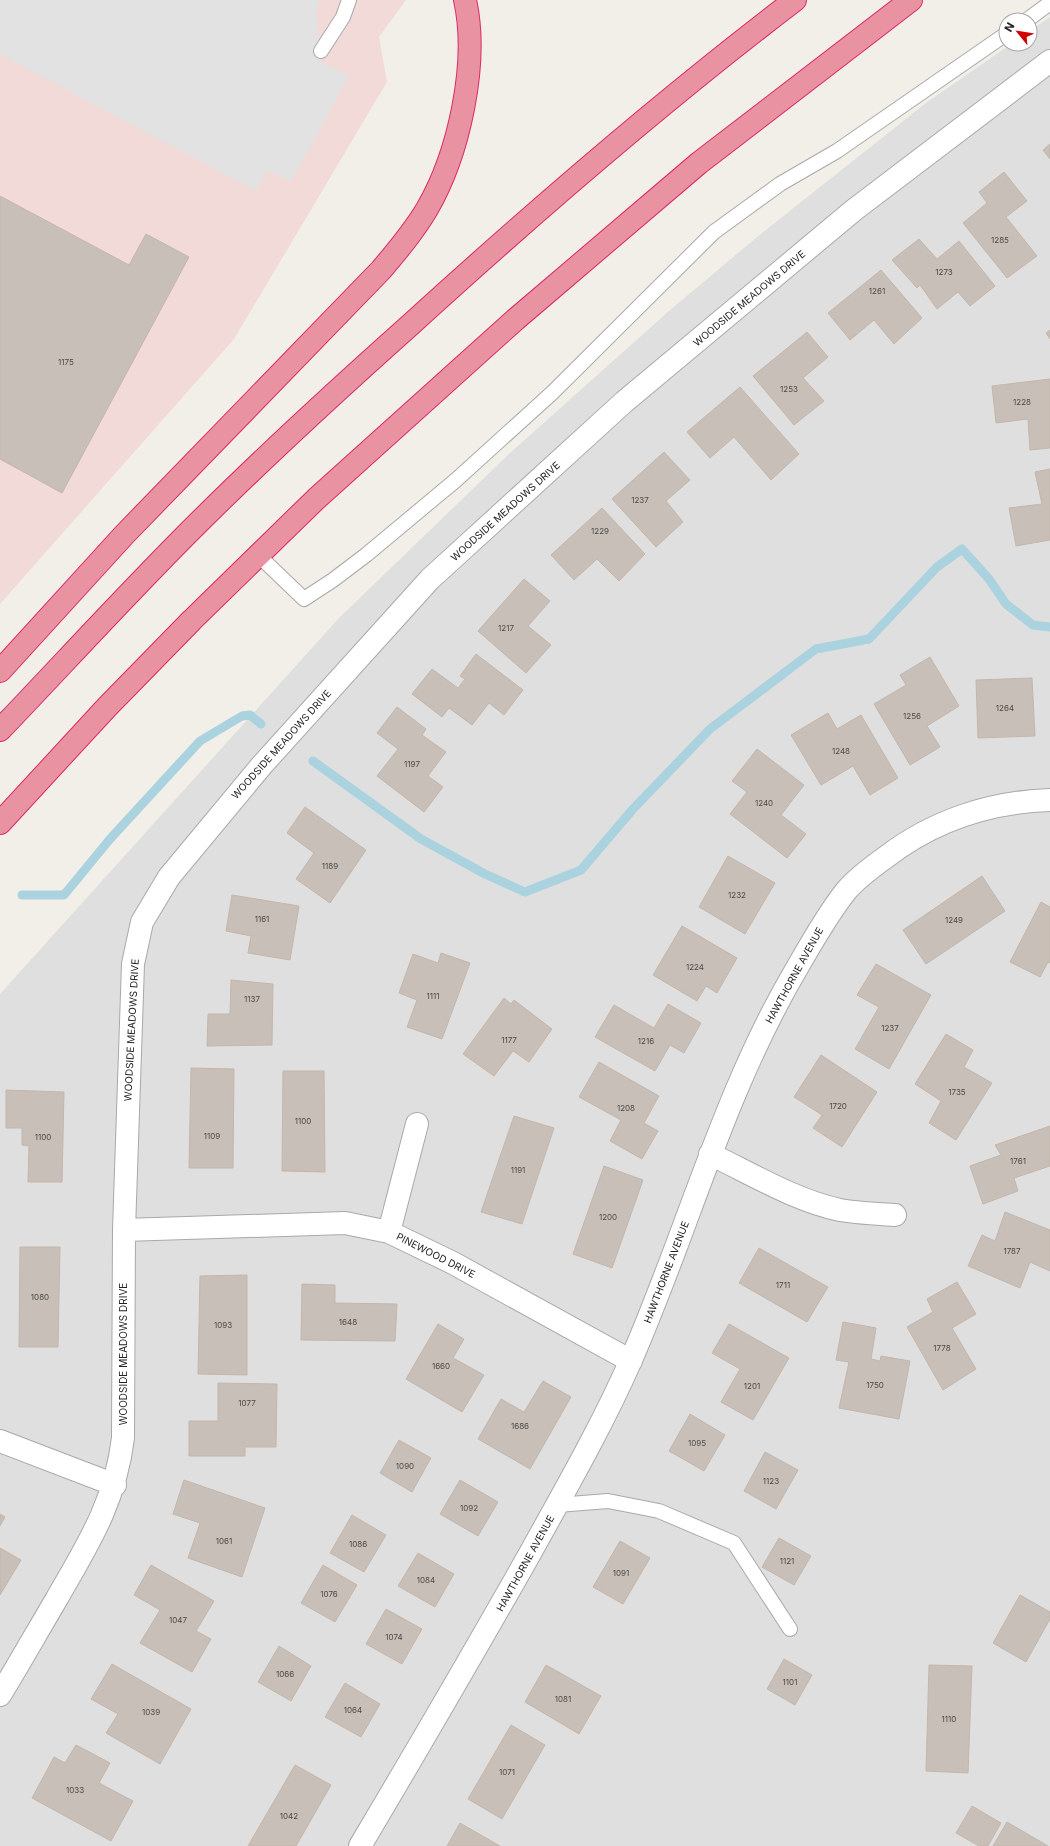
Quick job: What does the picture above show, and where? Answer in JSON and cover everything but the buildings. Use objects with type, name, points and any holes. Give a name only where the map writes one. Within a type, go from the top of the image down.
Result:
[{"type":"highway","points":[[0,671],[124,535],[381,270],[406,240],[428,208],[443,176],[460,123],[468,66],[468,33],[465,0]]},
{"type":"highway","points":[[0,730],[191,530],[295,429],[474,267],[588,168],[752,32],[795,0]]},
{"type":"highway","points":[[0,823],[107,707],[258,555],[316,499],[546,294],[699,163],[911,0]]},
{"type":"street","name":"WOODSIDE MEADOWS DRIVE","points":[[0,1695],[93,1536],[114,1485],[120,1462],[123,1438],[124,1230],[133,964],[142,922],[169,877],[262,764],[430,579],[624,402],[854,210],[1050,60]]},
{"type":"street","name":"HAWTHORNE AVENUE","points":[[360,1846],[452,1693],[593,1441],[631,1361],[670,1266],[710,1154],[746,1067],[782,994],[814,938],[848,889],[876,864],[901,845],[928,829],[959,817],[993,807],[1030,801],[1050,800]]},
{"type":"street","points":[[389,1232],[417,1124]]},
{"type":"street","points":[[710,1154],[792,1194],[815,1203],[866,1214],[895,1215]]},
{"type":"street","name":"PINEWOOD DRIVE","points":[[124,1230],[344,1223],[389,1232],[453,1263],[631,1361]]},
{"type":"street","points":[[0,1441],[114,1485]]},
{"type":"lane","points":[[321,51],[343,18],[349,0]]},
{"type":"lane","points":[[1037,12],[1050,3]]},
{"type":"lane","points":[[258,555],[304,599],[333,580],[366,555],[456,480],[552,393],[714,232],[780,184],[837,151],[998,40]]},
{"type":"lane","points":[[557,1505],[608,1501],[659,1511],[734,1543],[790,1629]]},
{"type":"shaded area","points":[[0,0],[406,0],[379,37],[387,82],[234,339],[0,604]]},
{"type":"shaded area","points":[[0,0],[319,0],[316,15],[322,62],[349,76],[291,182],[268,170],[256,191],[0,54]]},
{"type":"shaded area","points":[[1050,17],[1050,1846],[0,1846],[0,994],[339,618],[510,453],[669,311],[757,237],[926,103],[999,52],[1038,52],[1038,25]]},
{"type":"waterway","points":[[313,761],[421,839],[485,874],[525,892],[581,870],[633,809],[710,729],[816,649],[869,639],[937,567],[962,549],[989,579],[1006,604],[1033,625],[1050,627]]},
{"type":"waterway","points":[[22,895],[64,895],[110,839],[200,741],[242,716],[250,715],[261,724]]}]
